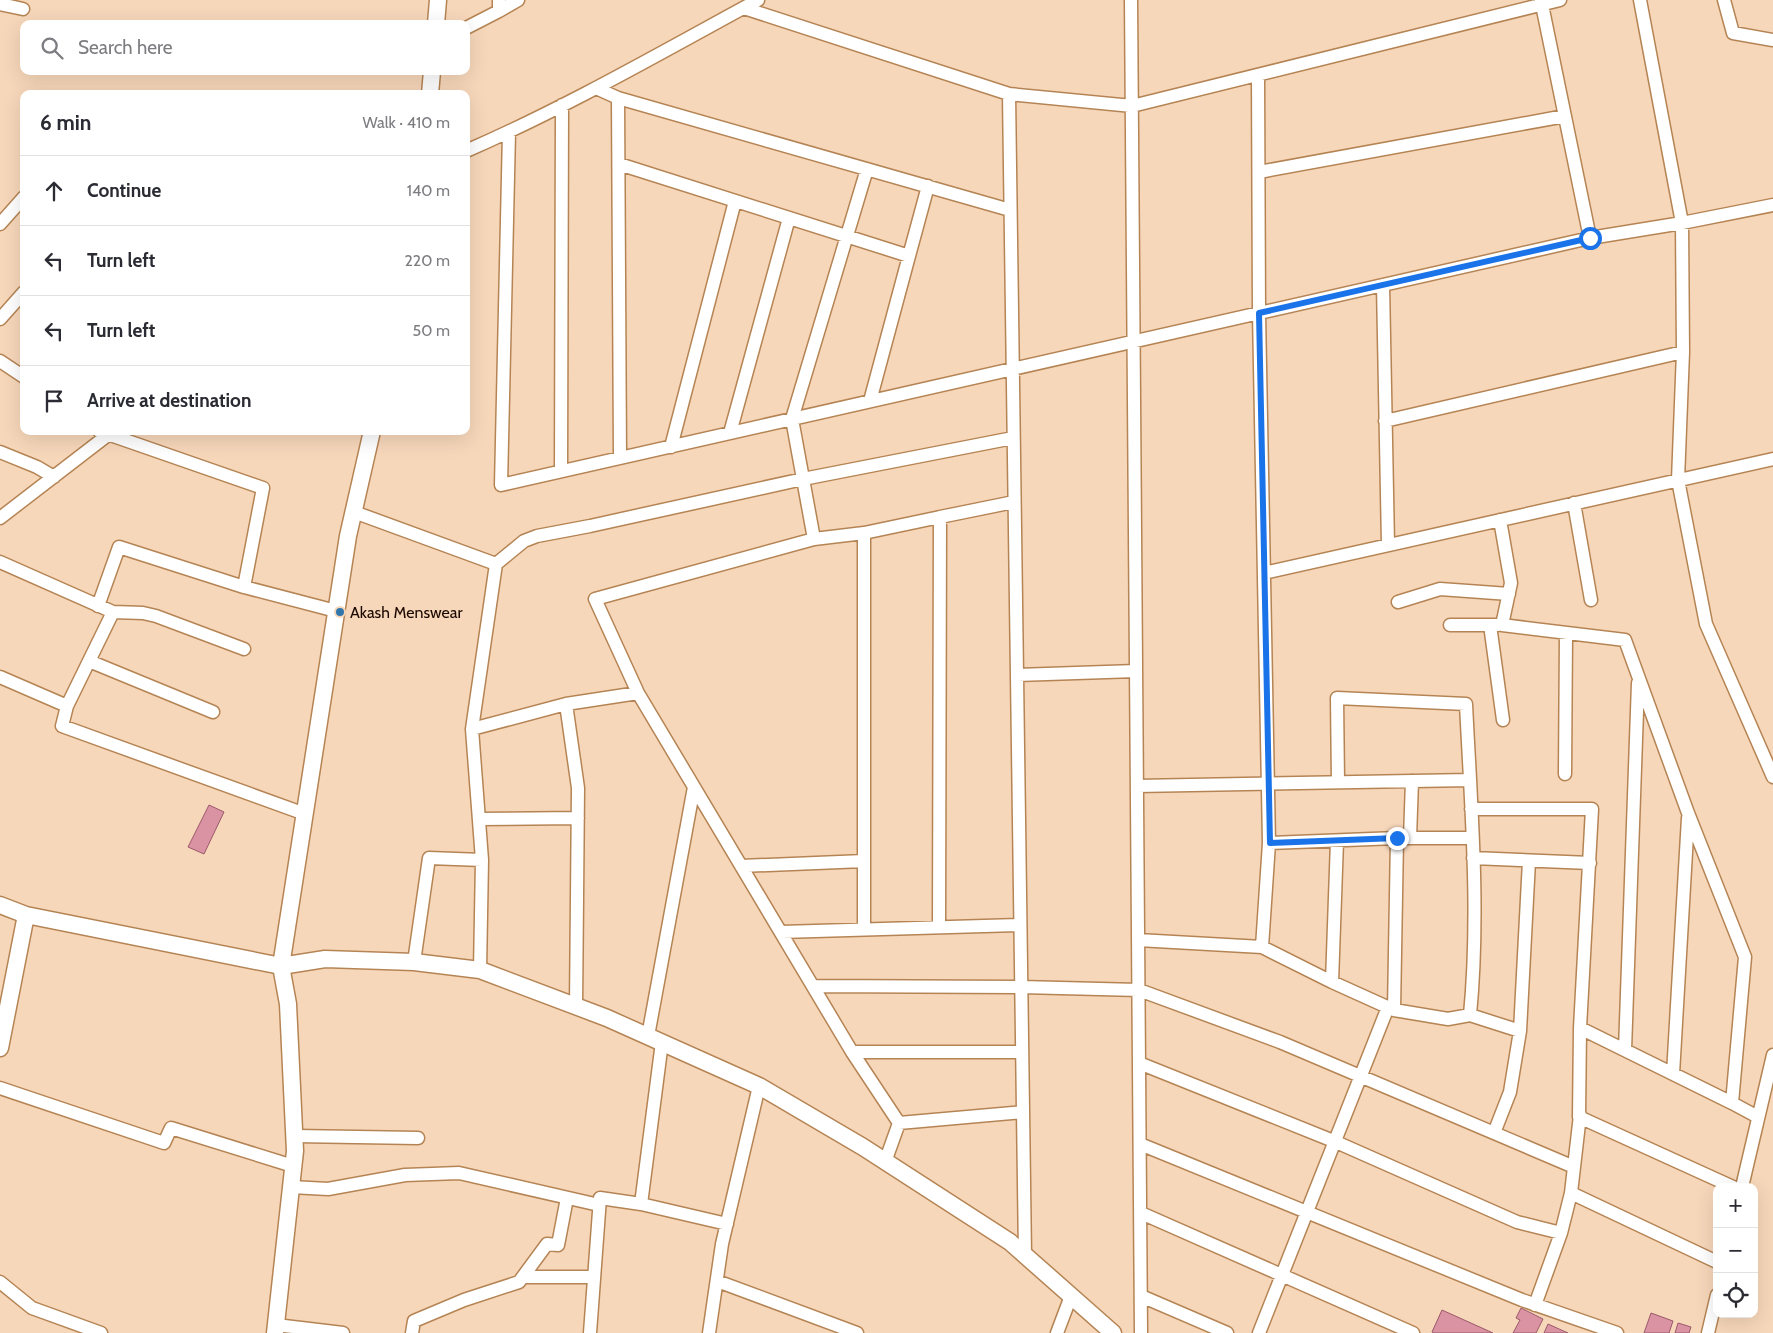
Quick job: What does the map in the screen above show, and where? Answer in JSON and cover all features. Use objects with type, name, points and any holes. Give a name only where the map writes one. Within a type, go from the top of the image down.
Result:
[{"type":"street","points":[[436,20],[438,0]]},
{"type":"street","points":[[470,25],[499,6],[518,0]]},
{"type":"street","points":[[470,149],[509,132],[596,88],[758,0]]},
{"type":"street","points":[[1131,0],[1141,1333]]},
{"type":"street","points":[[744,8],[1009,94],[1132,106],[1541,2],[1560,0]]},
{"type":"street","points":[[1640,0],[1682,223],[1683,352],[1678,480],[1706,624],[1773,777]]},
{"type":"street","points":[[1724,0],[1733,34],[1773,40]]},
{"type":"street","points":[[1541,2],[1590,238]]},
{"type":"street","points":[[0,4],[23,9]]},
{"type":"street","points":[[430,90],[432,75]]},
{"type":"street","points":[[1258,75],[1259,313],[1270,843],[1262,947]]},
{"type":"street","points":[[596,88],[618,98],[1010,210]]},
{"type":"street","points":[[1009,94],[1026,1256]]},
{"type":"street","points":[[618,98],[620,458]]},
{"type":"street","points":[[561,471],[562,105]]},
{"type":"street","points":[[1259,172],[1565,116]]},
{"type":"street","points":[[509,132],[501,485],[1590,238],[1682,223],[1773,205]]},
{"type":"street","points":[[618,164],[909,256]]},
{"type":"street","points":[[814,539],[792,419],[867,169]]},
{"type":"street","points":[[870,401],[928,186]]},
{"type":"street","points":[[670,447],[735,201]]},
{"type":"street","points":[[0,224],[20,202]]},
{"type":"street","points":[[730,433],[789,218]]},
{"type":"street","points":[[1383,284],[1388,545]]},
{"type":"street","points":[[0,319],[20,296]]},
{"type":"street","points":[[1386,421],[1683,352]]},
{"type":"street","points":[[0,361],[20,371]]},
{"type":"street","points":[[0,518],[54,477],[103,435]]},
{"type":"street","points":[[115,435],[263,488],[244,587]]},
{"type":"street","points":[[342,1333],[276,1329],[295,1136],[288,1004],[281,966],[348,536],[371,435]]},
{"type":"street","points":[[480,970],[482,860],[472,728],[496,564],[528,538],[803,478],[1013,438]]},
{"type":"street","points":[[0,452],[37,467],[54,477]]},
{"type":"street","points":[[1264,573],[1773,459]]},
{"type":"street","points":[[898,1123],[852,1052],[638,693],[595,599],[814,539],[864,533],[1014,502]]},
{"type":"street","points":[[1574,503],[1591,600]]},
{"type":"street","points":[[354,512],[496,564]]},
{"type":"street","points":[[939,927],[940,518]]},
{"type":"street","points":[[1500,520],[1511,583],[1509,594],[1496,625],[1503,720]]},
{"type":"street","points":[[864,533],[864,930]]},
{"type":"street","points":[[98,606],[119,547],[244,587],[336,611]]},
{"type":"street","points":[[0,562],[113,612],[143,613],[156,616],[244,649]]},
{"type":"street","points":[[1398,602],[1440,589],[1509,594]]},
{"type":"street","points":[[113,612],[67,706],[62,726],[305,814]]},
{"type":"street","points":[[1450,625],[1496,625],[1625,640],[1688,813],[1745,956],[1732,1103]]},
{"type":"street","points":[[1565,774],[1566,633]]},
{"type":"street","points":[[89,661],[213,712]]},
{"type":"street","points":[[1017,675],[1136,672]]},
{"type":"street","points":[[1625,1050],[1638,676]]},
{"type":"street","points":[[0,677],[67,706]]},
{"type":"street","points":[[472,728],[566,704],[638,693]]},
{"type":"street","points":[[1338,782],[1337,698],[1466,704],[1473,858],[1474,971],[1470,1016]]},
{"type":"street","points":[[566,704],[578,788],[576,1007]]},
{"type":"street","points":[[1137,786],[1470,780]]},
{"type":"street","points":[[1410,838],[1412,781]]},
{"type":"street","points":[[641,1204],[655,1039],[694,787]]},
{"type":"street","points":[[1471,809],[1592,809],[1580,1028],[1580,1115],[1571,1193],[1561,1234],[1535,1305]]},
{"type":"street","points":[[1673,1074],[1688,813]]},
{"type":"street","points":[[479,819],[578,818]]},
{"type":"street","points":[[1270,843],[1397,838],[1472,838]]},
{"type":"street","points":[[1259,1333],[1306,1212],[1391,1009],[1397,838]]},
{"type":"street","points":[[1332,982],[1337,841]]},
{"type":"street","points":[[414,962],[429,858],[482,860]]},
{"type":"street","points":[[1473,858],[1590,863]]},
{"type":"street","points":[[741,866],[864,860]]},
{"type":"street","points":[[1494,1133],[1510,1092],[1520,1031],[1529,861]]},
{"type":"street","points":[[0,905],[26,915],[281,966],[325,960],[414,962],[480,970],[655,1039],[758,1086],[885,1162],[1010,1242],[1112,1333]]},
{"type":"street","points":[[0,1048],[26,915]]},
{"type":"street","points":[[781,932],[1020,925]]},
{"type":"street","points":[[1138,940],[1262,947],[1391,1009],[1448,1019],[1470,1016],[1520,1031]]},
{"type":"street","points":[[813,986],[1021,987],[1139,990],[1280,1042],[1574,1167]]},
{"type":"street","points":[[1580,1028],[1758,1117]]},
{"type":"street","points":[[852,1052],[1022,1052]]},
{"type":"street","points":[[1743,1183],[1773,1055]]},
{"type":"street","points":[[1139,1063],[1336,1142],[1517,1222],[1561,1234]]},
{"type":"street","points":[[709,1333],[727,1224],[758,1086]]},
{"type":"street","points":[[0,1088],[164,1143],[171,1128],[293,1166]]},
{"type":"street","points":[[898,1123],[1023,1112]]},
{"type":"street","points":[[1580,1115],[1579,1117],[1724,1183]]},
{"type":"street","points":[[885,1162],[898,1123]]},
{"type":"street","points":[[295,1136],[418,1138]]},
{"type":"street","points":[[1140,1144],[1535,1305],[1617,1333]]},
{"type":"street","points":[[291,1187],[328,1189],[405,1174],[459,1173],[599,1205]]},
{"type":"street","points":[[1571,1193],[1713,1260]]},
{"type":"street","points":[[412,1333],[414,1322],[464,1300],[519,1282],[547,1244],[558,1246],[567,1198]]},
{"type":"street","points":[[590,1333],[600,1198],[641,1204],[727,1224]]},
{"type":"street","points":[[1141,1213],[1412,1333]]},
{"type":"street","points":[[523,1277],[594,1277]]},
{"type":"street","points":[[717,1281],[857,1333]]},
{"type":"street","points":[[0,1282],[32,1308],[101,1333]]},
{"type":"street","points":[[1057,1333],[1071,1296]]},
{"type":"street","points":[[1141,1296],[1226,1333]]},
{"type":"street","points":[[1708,1333],[1713,1312]]},
{"type":"street","points":[[1576,1333],[1582,1321]]},
{"type":"building","points":[[209,805],[224,812],[204,854],[188,847]]},
{"type":"building","points":[[1521,1308],[1543,1319],[1536,1333],[1513,1333],[1520,1320],[1516,1318]]},
{"type":"building","points":[[1442,1310],[1493,1333],[1434,1333],[1432,1332]]},
{"type":"building","points":[[1651,1313],[1673,1321],[1669,1333],[1644,1333]]},
{"type":"building","points":[[1678,1323],[1691,1327],[1689,1333],[1675,1333]]},
{"type":"building","points":[[1548,1324],[1568,1333],[1544,1333]]},
{"type":"place","name":"Akash Menswear","points":[[340,612]]},
{"type":"route","points":[[1397,838],[1270,843],[1259,313],[1590,238]]}]
